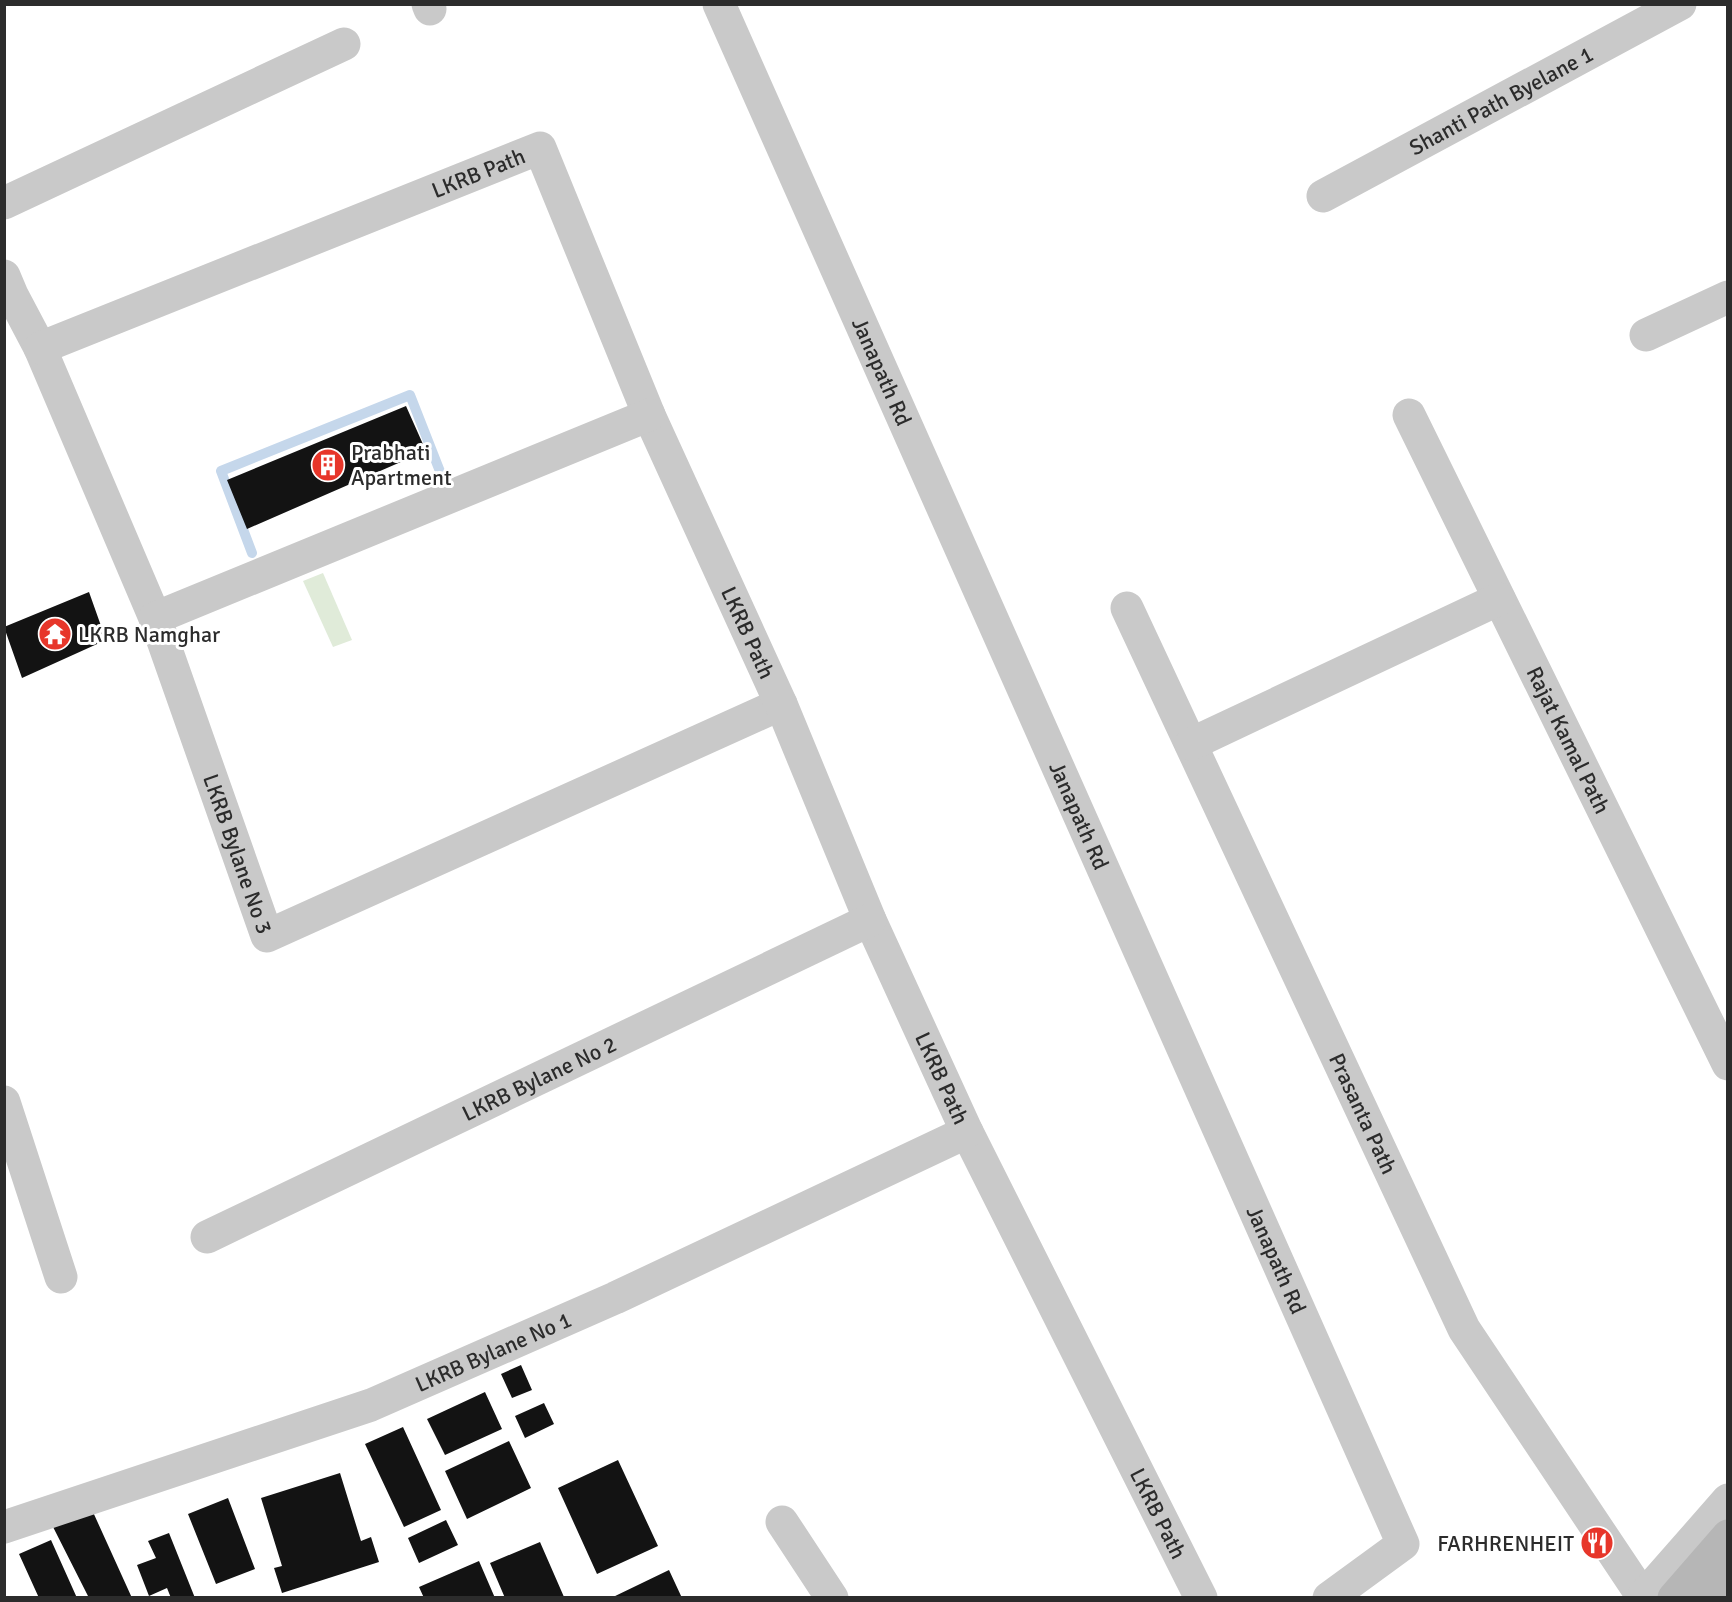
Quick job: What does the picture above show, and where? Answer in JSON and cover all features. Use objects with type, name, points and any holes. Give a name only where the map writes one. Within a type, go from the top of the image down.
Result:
[{"type":"main road","points":[[1674,1598],[1728,1536]]},
{"type":"main road","points":[[1710,1598],[1728,1577]]},
{"type":"street","name":"Janapath Rd","points":[[719,4],[1403,1544],[1329,1598]]},
{"type":"street","name":"Shanti Path Byelane 1","points":[[1323,196],[1680,4]]},
{"type":"street","points":[[4,203],[344,44]]},
{"type":"street","name":"LKRB Path","points":[[40,348],[540,148],[649,414],[781,704],[870,920],[967,1132],[1201,1598]]},
{"type":"street","name":"LKRB Bylane No 3","points":[[7,290],[40,348],[155,618],[267,936],[781,704]]},
{"type":"street","points":[[1646,335],[1728,297]]},
{"type":"street","points":[[155,618],[649,414]]},
{"type":"street","name":"Rajat Kamal Path","points":[[1409,415],[1728,1064]]},
{"type":"street","points":[[1191,744],[1499,598]]},
{"type":"street","name":"Prasanta Path","points":[[1127,608],[1464,1329],[1642,1597]]},
{"type":"street","name":"LKRB Bylane No 2","points":[[207,1237],[870,920]]},
{"type":"street","points":[[4,1102],[61,1277]]},
{"type":"street","name":"LKRB Bylane No 1","points":[[4,1527],[371,1405],[615,1298],[967,1132]]},
{"type":"street","points":[[1642,1597],[1728,1500]]},
{"type":"street","points":[[782,1522],[832,1598]]},
{"type":"green space","points":[[323,573],[352,640],[333,647],[303,581]]},
{"type":"building","name":"Prabhati Apartment","points":[[406,406],[426,451],[247,529],[227,480]]},
{"type":"building","name":"LKRB Namghar","points":[[89,592],[106,640],[22,678],[4,627]]},
{"type":"building","points":[[521,1365],[532,1390],[512,1398],[501,1374]]},
{"type":"building","points":[[485,1392],[502,1429],[445,1455],[427,1419]]},
{"type":"building","points":[[544,1403],[554,1424],[525,1438],[515,1416]]},
{"type":"building","points":[[403,1427],[441,1510],[404,1527],[365,1444]]},
{"type":"building","points":[[509,1441],[531,1488],[467,1519],[445,1471]]},
{"type":"building","points":[[618,1460],[658,1546],[597,1574],[558,1488]]},
{"type":"building","points":[[340,1473],[361,1541],[371,1537],[379,1562],[282,1593],[274,1568],[282,1566],[261,1498]]},
{"type":"building","points":[[228,1498],[255,1569],[216,1584],[188,1514]]},
{"type":"building","points":[[88,1501],[132,1598],[89,1598],[49,1519]]},
{"type":"building","points":[[446,1520],[458,1545],[419,1563],[408,1538]]},
{"type":"building","points":[[169,1533],[195,1598],[171,1598],[167,1588],[149,1596],[137,1565],[156,1558],[148,1541]]},
{"type":"building","points":[[51,1540],[77,1598],[39,1598],[19,1554]]},
{"type":"building","points":[[540,1542],[564,1597],[505,1598],[490,1563]]},
{"type":"building","points":[[479,1561],[495,1598],[424,1598],[419,1587]]},
{"type":"building","points":[[669,1570],[682,1598],[611,1598]]},
{"type":"waterway","points":[[252,553],[221,471],[410,395],[441,474]]},
{"type":"place","name":"Prabhati Apartment","points":[[328,465]]},
{"type":"place","name":"LKRB Namghar","points":[[55,634]]},
{"type":"place","name":"FARHRENHEIT","points":[[1597,1543]]}]
